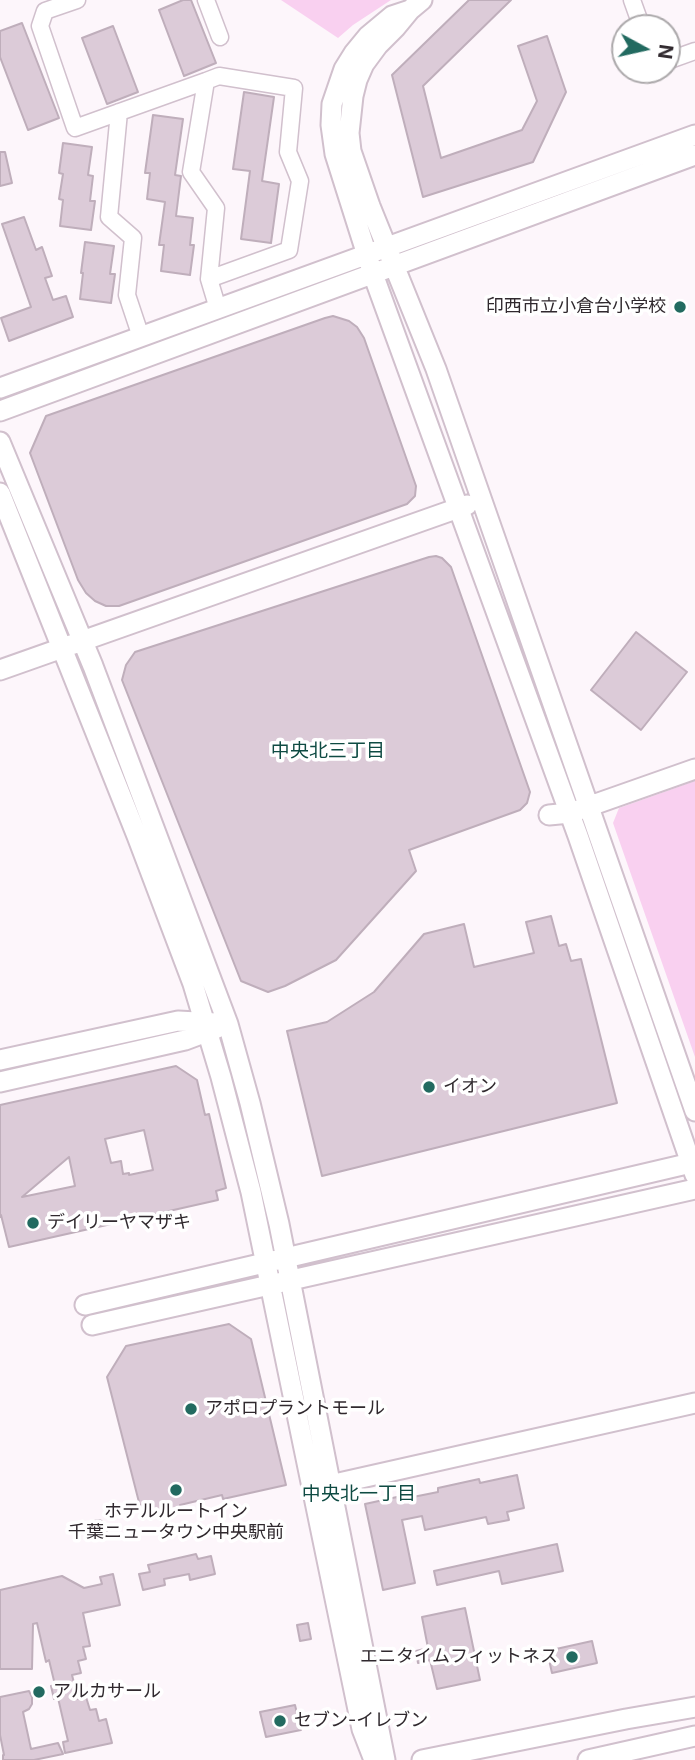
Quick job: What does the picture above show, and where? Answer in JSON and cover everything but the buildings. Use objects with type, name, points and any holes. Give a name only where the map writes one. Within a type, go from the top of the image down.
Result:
[{"type":"street","points":[[77,0],[45,11],[40,26],[75,128],[219,76],[294,88],[288,152],[300,181],[289,250],[209,279]]},
{"type":"street","points":[[206,0],[220,37]]},
{"type":"street","points":[[85,1305],[266,1262],[694,1168],[481,499],[436,369],[351,151],[349,133],[357,80],[378,45],[416,5]]},
{"type":"street","points":[[416,5],[392,16],[368,36],[344,69],[332,104],[331,125],[335,154],[373,274],[458,508],[579,810],[695,1111]]},
{"type":"street","points":[[206,81],[191,172],[216,208],[209,279],[218,309]]},
{"type":"street","points":[[119,112],[109,217],[133,238],[127,295],[141,337]]},
{"type":"street","points":[[0,388],[695,135]]},
{"type":"street","points":[[0,411],[695,155]]},
{"type":"street","points":[[0,442],[83,641],[228,1024],[250,1103],[286,1258],[385,1760]]},
{"type":"street","points":[[0,494],[151,873],[193,984],[206,1027],[251,1192],[362,1729],[374,1760]]},
{"type":"street","points":[[0,670],[481,499]]},
{"type":"street","points":[[551,821],[695,769]]},
{"type":"street","points":[[0,1059],[178,1021],[206,1027],[228,1024]]},
{"type":"street","points":[[0,1082],[185,1040],[206,1027]]},
{"type":"street","points":[[92,1325],[695,1189]]},
{"type":"street","points":[[330,1485],[695,1403]]},
{"type":"street","points":[[422,1760],[476,1755],[695,1707]]},
{"type":"street","points":[[588,1760],[695,1736]]},
{"type":"shaded area","points":[[281,0],[391,0],[338,38]]},
{"type":"shaded area","points":[[695,781],[695,1057],[613,823],[619,808]]},
{"type":"place","name":"印西市立小倉台小学校","points":[[680,307]]},
{"type":"place","name":"イオン","points":[[429,1087]]},
{"type":"place","name":"デイリーヤマザキ","points":[[33,1223]]},
{"type":"place","name":"アポロプラントモール","points":[[191,1409]]},
{"type":"place","name":"ホテルルートイン 千葉ニュータウン中央駅前","points":[[176,1490]]},
{"type":"place","name":"エニタイムフィットネス","points":[[572,1657]]},
{"type":"place","name":"アルカサール","points":[[39,1692]]},
{"type":"place","name":"セブン-イレブン","points":[[280,1721]]},
{"type":"district","name":"中央北三丁目","points":[[328,751]]},
{"type":"district","name":"中央北一丁目","points":[[359,1494]]}]
